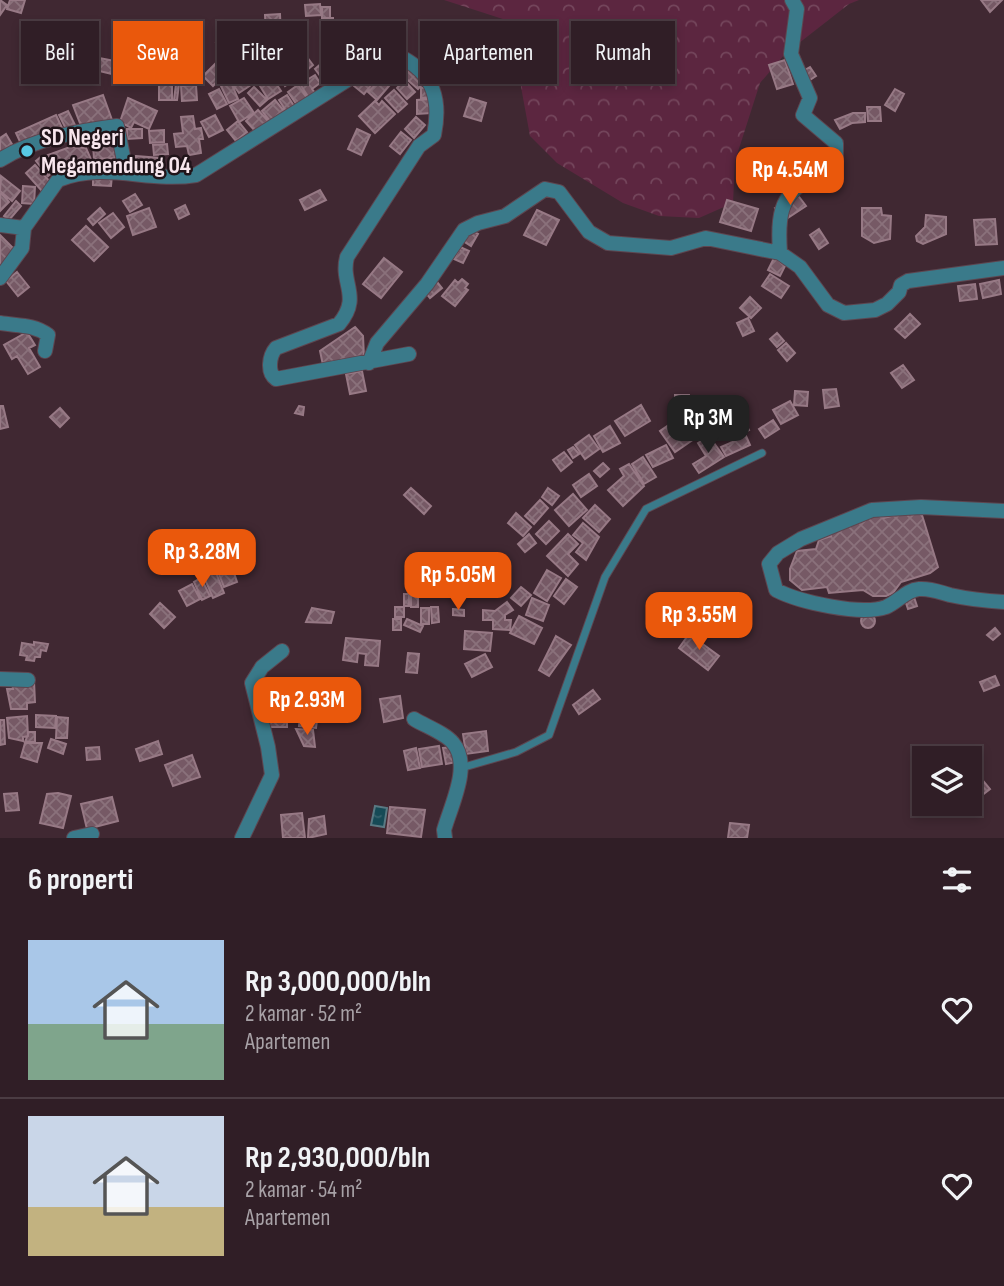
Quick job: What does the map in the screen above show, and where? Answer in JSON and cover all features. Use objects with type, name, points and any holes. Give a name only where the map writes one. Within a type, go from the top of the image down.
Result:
[{"type":"street","points":[[780,253],[778,220],[789,191],[836,161],[836,143],[803,115],[810,98],[791,54],[797,9],[792,0]]},
{"type":"street","points":[[0,278],[22,248],[24,229],[58,180],[96,171],[126,171],[162,178],[196,175],[379,60],[393,57],[407,61],[429,79],[437,95],[434,135],[419,146],[347,257],[345,265],[352,297],[346,316],[339,324],[276,348],[271,356],[270,369],[276,379],[409,354]]},
{"type":"street","points":[[0,160],[42,142],[117,126],[126,171]]},
{"type":"street","points":[[369,363],[377,343],[427,284],[464,230],[478,223],[505,216],[545,189],[559,192],[583,226],[608,243],[671,248],[706,238],[780,253],[800,267],[828,305],[844,313],[875,310],[887,304],[899,292],[901,285],[908,281],[1004,268]]},
{"type":"street","points":[[0,225],[24,229]]},
{"type":"street","points":[[0,323],[32,326],[48,335],[45,351]]},
{"type":"street","points":[[1004,511],[921,507],[872,510],[801,539],[778,553],[769,564],[769,574],[776,590],[788,596],[868,610],[885,607],[914,589],[931,588],[950,595],[1004,602]]},
{"type":"street","points":[[242,838],[272,775],[252,683],[262,667],[282,651]]},
{"type":"street","points":[[0,679],[28,680]]},
{"type":"street","points":[[414,719],[452,741],[459,754],[461,768],[444,830],[445,838]]},
{"type":"street","points":[[74,838],[92,834]]},
{"type":"lane","points":[[461,768],[516,752],[550,735],[605,577],[646,509],[762,453]]},
{"type":"green space","points":[[444,0],[859,0],[849,4],[785,54],[760,83],[735,161],[733,203],[699,218],[659,216],[623,203],[557,163],[530,136],[521,84],[557,84],[557,21],[509,21]]},
{"type":"water","points":[[375,806],[387,808],[384,827],[371,825]]},
{"type":"building","points":[[0,0],[7,5],[0,15]]},
{"type":"building","points":[[10,0],[25,0],[21,13],[7,9]]},
{"type":"building","points":[[981,0],[1002,0],[990,12]]},
{"type":"building","points":[[320,4],[321,15],[306,16],[305,5]]},
{"type":"building","points":[[322,7],[330,7],[330,18],[322,18]]},
{"type":"building","points":[[280,14],[280,21],[265,21],[265,15]]},
{"type":"building","points":[[307,57],[313,65],[307,70]]},
{"type":"building","points":[[99,58],[113,61],[112,74],[99,71]]},
{"type":"building","points":[[785,60],[793,84],[777,89],[769,65]]},
{"type":"building","points":[[217,64],[217,82],[213,86],[203,76]]},
{"type":"building","points":[[321,64],[321,77],[315,69]]},
{"type":"building","points":[[411,67],[420,75],[420,84],[422,84],[418,89],[406,79],[406,73]]},
{"type":"building","points":[[810,67],[816,76],[802,85],[796,75]]},
{"type":"building","points":[[315,75],[320,83],[312,89],[316,94],[309,98],[300,84],[307,84],[307,80]]},
{"type":"building","points":[[406,82],[415,92],[407,99],[397,88]]},
{"type":"building","points":[[176,84],[179,84],[177,100],[174,100]]},
{"type":"building","points":[[220,84],[232,84],[238,99],[229,103]]},
{"type":"building","points":[[233,84],[252,84],[239,93]]},
{"type":"building","points":[[259,84],[276,84],[281,91],[268,99]]},
{"type":"building","points":[[356,84],[372,84],[364,94],[354,86]]},
{"type":"building","points":[[376,84],[391,84],[377,100],[368,92]]},
{"type":"building","points":[[159,85],[172,85],[172,100],[159,100]]},
{"type":"building","points":[[196,85],[197,100],[182,101],[181,86]]},
{"type":"building","points":[[298,85],[307,98],[297,105],[288,92]]},
{"type":"building","points":[[254,87],[267,100],[260,106],[248,93]]},
{"type":"building","points":[[432,87],[432,97],[421,98],[421,88]]},
{"type":"building","points":[[219,89],[227,104],[217,109],[209,94]]},
{"type":"building","points":[[895,89],[904,94],[895,111],[885,105]]},
{"type":"building","points":[[394,90],[407,104],[398,112],[385,98]]},
{"type":"building","points":[[103,95],[112,120],[83,131],[73,105]]},
{"type":"building","points":[[287,95],[294,106],[286,111],[279,100]]},
{"type":"building","points":[[128,98],[157,111],[149,129],[134,122],[131,128],[120,122]]},
{"type":"building","points":[[244,98],[254,113],[239,122],[230,106]]},
{"type":"building","points":[[470,98],[486,103],[481,121],[464,116]]},
{"type":"building","points":[[430,99],[431,113],[417,114],[417,100]]},
{"type":"building","points":[[275,100],[284,111],[270,121],[262,111]]},
{"type":"building","points":[[375,101],[379,105],[382,101],[395,114],[375,133],[359,116]]},
{"type":"building","points":[[867,107],[880,107],[881,121],[868,121]]},
{"type":"building","points":[[258,110],[268,121],[255,131],[246,121]]},
{"type":"building","points":[[68,111],[75,125],[66,129],[59,115]]},
{"type":"building","points":[[853,113],[865,113],[865,122],[852,123],[840,129],[835,120]]},
{"type":"building","points":[[56,115],[64,132],[22,146],[16,133]]},
{"type":"building","points":[[215,115],[223,130],[209,137],[201,122]]},
{"type":"building","points":[[193,116],[195,129],[201,128],[203,139],[199,139],[201,153],[189,155],[187,146],[176,147],[174,134],[183,133],[181,117]]},
{"type":"building","points":[[416,117],[425,125],[414,138],[405,129]]},
{"type":"building","points":[[238,121],[247,132],[236,141],[227,130]]},
{"type":"building","points":[[127,129],[142,129],[142,138],[127,139]]},
{"type":"building","points":[[357,129],[370,135],[361,155],[348,149]]},
{"type":"building","points":[[164,130],[164,142],[150,143],[149,131]]},
{"type":"building","points":[[401,132],[411,140],[400,154],[390,146]]},
{"type":"building","points":[[6,134],[13,146],[0,154],[0,138]]},
{"type":"building","points":[[167,144],[168,154],[154,155],[153,145]]},
{"type":"building","points":[[93,145],[116,145],[116,158],[94,159]]},
{"type":"building","points":[[70,147],[86,148],[93,164],[59,173],[48,155]]},
{"type":"building","points":[[42,156],[54,171],[48,176],[36,161]]},
{"type":"building","points":[[136,156],[160,158],[159,167],[136,166]]},
{"type":"building","points":[[35,165],[51,183],[42,191],[26,173]]},
{"type":"building","points":[[762,165],[775,172],[769,182],[757,176]]},
{"type":"building","points":[[93,175],[112,175],[111,186],[93,185]]},
{"type":"building","points":[[1,176],[20,191],[12,201],[0,191]]},
{"type":"building","points":[[23,186],[35,187],[34,204],[22,203]]},
{"type":"building","points":[[320,190],[326,200],[305,210],[300,200]]},
{"type":"building","points":[[0,194],[9,202],[0,211]]},
{"type":"building","points":[[135,194],[142,205],[130,212],[123,201]]},
{"type":"building","points":[[797,194],[806,206],[783,221],[775,208]]},
{"type":"building","points":[[727,200],[758,209],[751,231],[720,222]]},
{"type":"building","points":[[16,201],[21,206],[9,220],[4,216]]},
{"type":"building","points":[[185,205],[189,214],[179,219],[175,210]]},
{"type":"building","points":[[100,208],[105,214],[93,225],[88,219]]},
{"type":"building","points":[[149,208],[156,227],[133,235],[127,216]]},
{"type":"building","points":[[862,208],[881,208],[882,215],[891,216],[890,239],[874,243],[862,236]]},
{"type":"building","points":[[537,210],[559,220],[546,245],[524,235]]},
{"type":"building","points":[[113,213],[124,227],[111,238],[99,223]]},
{"type":"building","points":[[926,215],[946,217],[946,234],[923,244],[917,241],[916,236],[925,227]]},
{"type":"building","points":[[995,219],[997,244],[976,245],[974,220]]},
{"type":"building","points":[[86,226],[108,247],[94,261],[72,240]]},
{"type":"building","points":[[469,229],[478,234],[471,246],[463,241]]},
{"type":"building","points":[[819,229],[828,243],[819,249],[810,235]]},
{"type":"building","points":[[0,235],[17,252],[0,271]]},
{"type":"building","points":[[460,247],[469,251],[463,263],[454,259]]},
{"type":"building","points":[[777,252],[789,258],[780,276],[768,270]]},
{"type":"building","points":[[384,258],[402,272],[381,298],[363,284]]},
{"type":"building","points":[[17,272],[29,287],[18,296],[6,281]]},
{"type":"building","points":[[770,274],[789,286],[781,298],[762,286]]},
{"type":"building","points":[[462,279],[468,284],[465,288],[468,290],[455,306],[442,296],[455,280],[458,283]]},
{"type":"building","points":[[999,280],[1001,294],[983,298],[980,284]]},
{"type":"building","points":[[437,282],[442,288],[430,298],[425,292]]},
{"type":"building","points":[[975,284],[977,299],[960,301],[958,286]]},
{"type":"building","points":[[750,297],[761,308],[751,318],[740,308]]},
{"type":"building","points":[[910,314],[920,324],[905,338],[895,329]]},
{"type":"building","points":[[748,318],[754,331],[743,336],[737,323]]},
{"type":"building","points":[[355,327],[363,336],[364,357],[323,365],[320,351]]},
{"type":"building","points":[[27,332],[35,345],[29,348],[40,367],[28,374],[17,356],[12,359],[4,345]]},
{"type":"building","points":[[777,333],[784,341],[777,347],[770,339]]},
{"type":"building","points":[[786,343],[795,353],[787,361],[778,350]]},
{"type":"building","points":[[903,365],[914,380],[902,388],[891,373]]},
{"type":"building","points":[[362,371],[366,391],[350,394],[346,374]]},
{"type":"building","points":[[836,389],[839,406],[825,408],[823,390]]},
{"type":"building","points":[[795,391],[808,392],[807,406],[794,405]]},
{"type":"building","points":[[675,395],[689,395],[690,409],[675,410]]},
{"type":"building","points":[[790,401],[798,415],[781,424],[773,410]]},
{"type":"building","points":[[641,405],[650,421],[625,436],[615,421]]},
{"type":"building","points":[[0,406],[3,406],[8,427],[0,429]]},
{"type":"building","points":[[299,406],[304,407],[303,415],[295,413]]},
{"type":"building","points":[[60,408],[69,418],[60,427],[50,417]]},
{"type":"building","points":[[721,409],[729,423],[718,428],[711,414]]},
{"type":"building","points":[[708,417],[714,430],[702,436],[695,423]]},
{"type":"building","points":[[679,418],[694,439],[675,452],[660,431]]},
{"type":"building","points":[[743,419],[749,430],[731,440],[725,429]]},
{"type":"building","points":[[773,420],[779,429],[765,438],[759,429]]},
{"type":"building","points":[[610,426],[620,443],[603,452],[594,436]]},
{"type":"building","points":[[589,435],[599,449],[585,459],[575,445]]},
{"type":"building","points":[[709,436],[724,457],[699,473],[693,464],[706,456],[698,443]]},
{"type":"building","points":[[746,436],[750,445],[726,456],[721,447]]},
{"type":"building","points":[[666,445],[673,458],[653,467],[646,455]]},
{"type":"building","points":[[573,447],[579,454],[573,458],[568,450]]},
{"type":"building","points":[[564,452],[572,462],[561,471],[553,460]]},
{"type":"building","points":[[643,457],[656,477],[644,484],[632,464]]},
{"type":"building","points":[[603,463],[609,469],[600,477],[594,471]]},
{"type":"building","points":[[629,464],[644,486],[623,506],[608,490],[624,476],[620,469]]},
{"type":"building","points":[[589,474],[597,486],[581,497],[573,485]]},
{"type":"building","points":[[411,488],[431,506],[424,514],[404,495]]},
{"type":"building","points":[[548,488],[559,496],[552,505],[542,497]]},
{"type":"building","points":[[573,494],[587,510],[569,526],[555,510]]},
{"type":"building","points":[[540,500],[548,508],[534,524],[525,516]]},
{"type":"building","points":[[595,505],[610,519],[599,532],[583,518]]},
{"type":"building","points":[[915,510],[922,515],[938,567],[930,573],[901,582],[893,593],[886,596],[873,596],[863,590],[829,593],[827,587],[802,590],[790,580],[790,569],[797,551],[816,549],[819,540],[831,536],[830,529],[874,514],[884,518]]},
{"type":"building","points":[[516,513],[531,527],[523,536],[508,523]]},
{"type":"building","points":[[549,521],[559,531],[546,544],[536,534]]},
{"type":"building","points":[[583,523],[599,537],[586,560],[576,552],[583,543],[573,535]]},
{"type":"building","points":[[529,534],[536,543],[525,552],[518,544]]},
{"type":"building","points":[[568,534],[578,544],[568,554],[578,564],[568,576],[547,556]]},
{"type":"building","points":[[231,564],[237,582],[224,587],[217,569]]},
{"type":"building","points":[[215,570],[224,593],[213,598],[203,575]]},
{"type":"building","points":[[547,570],[561,578],[547,601],[534,593]]},
{"type":"building","points":[[201,578],[210,596],[202,600],[194,582]]},
{"type":"building","points":[[566,579],[577,587],[564,604],[554,596]]},
{"type":"building","points":[[192,584],[200,599],[187,606],[179,591]]},
{"type":"building","points":[[521,587],[531,595],[521,606],[511,598]]},
{"type":"building","points":[[404,594],[409,594],[409,606],[404,606]]},
{"type":"building","points":[[411,594],[418,594],[418,607],[411,607]]},
{"type":"building","points":[[914,597],[917,606],[908,609],[905,600]]},
{"type":"building","points":[[532,598],[549,605],[543,621],[526,615]]},
{"type":"building","points":[[507,602],[513,610],[505,615],[505,620],[511,620],[510,630],[493,629],[493,620],[483,620],[483,610],[495,611]]},
{"type":"building","points":[[160,603],[175,617],[164,628],[150,614]]},
{"type":"building","points":[[395,607],[404,607],[404,617],[395,617]]},
{"type":"building","points":[[431,607],[438,607],[439,622],[432,623]]},
{"type":"building","points":[[312,608],[334,612],[331,623],[306,622]]},
{"type":"building","points":[[421,608],[429,608],[429,624],[421,624]]},
{"type":"building","points":[[453,609],[464,610],[464,616],[453,615]]},
{"type":"building","points":[[865,614],[871,614],[875,621],[871,628],[865,628],[861,624],[861,618]]},
{"type":"building","points":[[519,616],[542,628],[534,644],[510,633]]},
{"type":"building","points":[[393,619],[401,619],[401,630],[393,630]]},
{"type":"building","points":[[407,619],[423,626],[420,632],[404,625]]},
{"type":"building","points":[[995,628],[1000,634],[993,640],[987,635]]},
{"type":"building","points":[[465,631],[492,633],[490,651],[464,649]]},
{"type":"building","points":[[689,634],[719,656],[708,670],[679,648]]},
{"type":"building","points":[[556,636],[571,645],[549,676],[539,670]]},
{"type":"building","points":[[346,638],[380,641],[378,666],[365,665],[366,654],[358,653],[357,662],[343,660]]},
{"type":"building","points":[[34,642],[48,644],[46,651],[41,650],[40,657],[35,657],[34,661],[26,660],[27,656],[20,655],[22,643],[34,645]]},
{"type":"building","points":[[408,653],[419,654],[417,673],[406,672]]},
{"type":"building","points":[[485,654],[492,667],[472,677],[465,664]]},
{"type":"building","points":[[995,676],[999,685],[984,691],[980,682]]},
{"type":"building","points":[[34,681],[35,702],[27,703],[27,709],[11,709],[7,689],[13,689],[12,682]]},
{"type":"building","points":[[593,690],[600,699],[579,714],[573,705]]},
{"type":"building","points":[[265,692],[272,716],[287,716],[287,727],[265,727],[256,694]]},
{"type":"building","points":[[282,695],[287,711],[274,715],[269,699]]},
{"type":"building","points":[[400,696],[403,718],[384,722],[380,699]]},
{"type":"building","points":[[301,704],[319,706],[316,728],[299,726]]},
{"type":"building","points":[[36,715],[56,716],[55,728],[36,727]]},
{"type":"building","points":[[27,716],[28,736],[23,737],[23,741],[9,738],[7,718]]},
{"type":"building","points":[[57,717],[68,718],[67,738],[56,738]]},
{"type":"building","points":[[0,720],[4,720],[5,744],[0,745]]},
{"type":"building","points":[[296,729],[313,730],[315,747],[304,746]]},
{"type":"building","points":[[486,731],[488,751],[466,754],[463,734]]},
{"type":"building","points":[[29,732],[35,732],[35,742],[25,742]]},
{"type":"building","points":[[51,739],[66,744],[63,754],[48,748]]},
{"type":"building","points":[[158,741],[162,754],[140,761],[136,749]]},
{"type":"building","points":[[25,743],[42,743],[37,762],[21,757]]},
{"type":"building","points":[[439,746],[442,764],[422,767],[419,749]]},
{"type":"building","points":[[99,747],[100,759],[87,760],[86,748]]},
{"type":"building","points":[[453,747],[456,762],[446,764],[443,748]]},
{"type":"building","points":[[416,748],[420,768],[408,770],[404,751]]},
{"type":"building","points":[[192,755],[200,777],[173,786],[165,765]]},
{"type":"building","points":[[982,780],[990,789],[982,795]]},
{"type":"building","points":[[17,793],[19,810],[6,811],[4,794]]},
{"type":"building","points":[[47,794],[71,796],[63,828],[40,823]]},
{"type":"building","points":[[112,797],[118,821],[87,829],[81,804]]},
{"type":"building","points":[[390,807],[425,810],[421,837],[387,833]]},
{"type":"building","points":[[302,813],[305,838],[283,838],[281,815]]},
{"type":"building","points":[[324,816],[326,834],[308,838],[309,819]]},
{"type":"building","points":[[730,823],[749,825],[747,838],[728,838]]},
{"type":"place","name":"SD Negeri Megamendung 04","points":[[27,151]]}]
